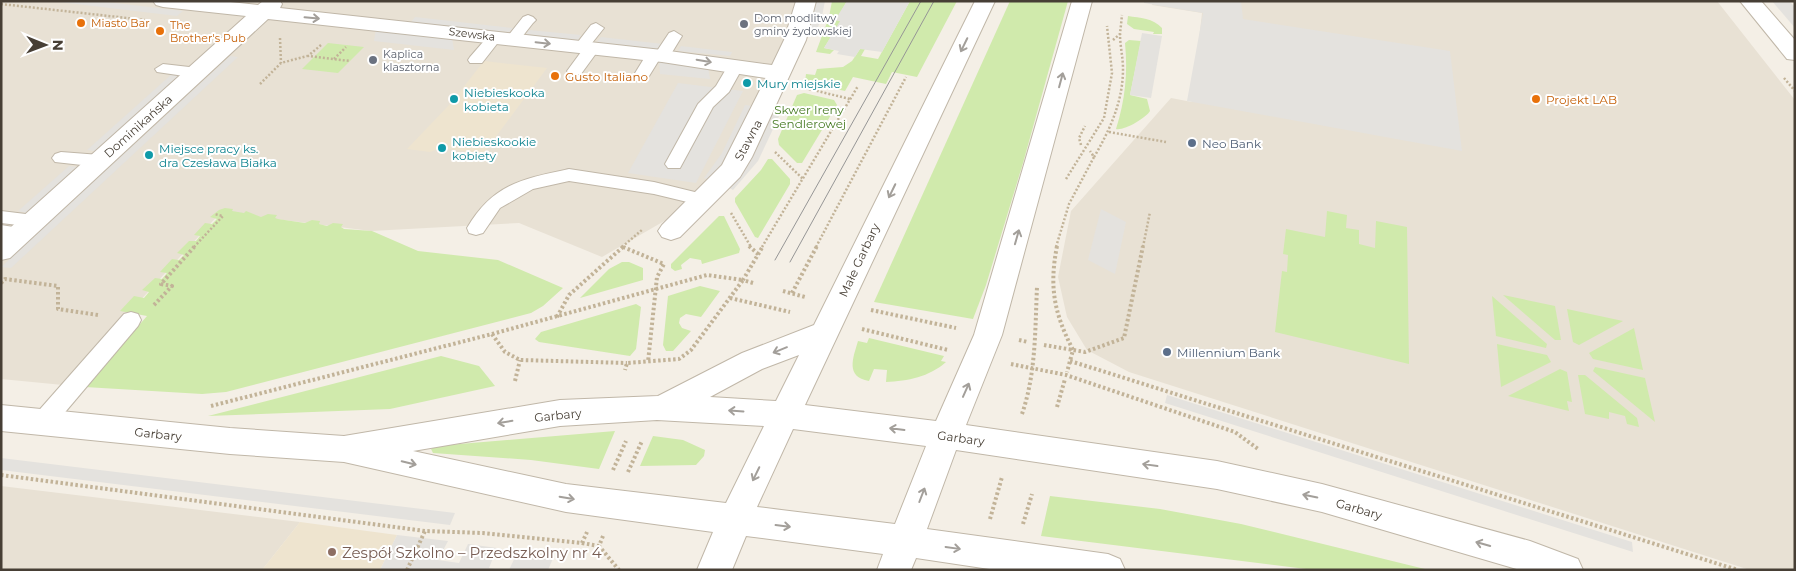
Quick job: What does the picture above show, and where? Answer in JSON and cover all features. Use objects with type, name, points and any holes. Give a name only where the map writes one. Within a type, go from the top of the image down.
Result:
[{"type":"street","name":"Szewska","points":[[163,1],[269,7],[504,38],[590,41],[658,55],[735,67],[789,80]]},
{"type":"street","name":"Stawna","points":[[671,231],[731,171],[789,80],[795,40],[806,1]]},
{"type":"street","name":"Małe Garbary","points":[[714,570],[734,520],[985,1]]},
{"type":"street","points":[[899,555],[988,334],[1082,1]]},
{"type":"street","points":[[1750,1],[1795,54]]},
{"type":"street","name":"Dominikańska","points":[[1,251],[18,229],[100,161],[269,7]]},
{"type":"street","points":[[663,408],[752,361],[826,332]]},
{"type":"street","name":"Garbary","points":[[344,448],[560,413],[663,408],[733,410],[785,415],[946,435],[1226,477],[1322,498],[1530,557],[1566,570]]},
{"type":"street","name":"Garbary","points":[[1,418],[230,441],[344,448],[566,498],[734,520],[899,555],[1108,570]]},
{"type":"lane","points":[[476,60],[528,20]]},
{"type":"lane","points":[[640,78],[674,36]]},
{"type":"lane","points":[[575,71],[590,41]]},
{"type":"lane","points":[[674,164],[706,104],[723,89],[735,67]]},
{"type":"lane","points":[[163,69],[198,73]]},
{"type":"lane","points":[[61,158],[100,161]]},
{"type":"lane","points":[[476,228],[493,204],[528,184],[569,175],[654,188],[704,200]]},
{"type":"lane","points":[[1,217],[18,229]]},
{"type":"lane","points":[[42,423],[131,320]]},
{"type":"path","points":[[1,4],[154,21]]},
{"type":"path","points":[[1067,372],[1073,350],[1062,330],[1053,296],[1055,259],[1067,210],[1078,182],[1109,132],[1116,115],[1122,80],[1120,34],[1122,16]]},
{"type":"path","points":[[1065,182],[1097,132],[1105,113],[1112,73],[1107,38],[1108,23]]},
{"type":"path","points":[[1113,40],[1120,34]]},
{"type":"path","points":[[280,40],[282,63]]},
{"type":"path","points":[[308,56],[322,44]]},
{"type":"path","points":[[334,59],[348,45]]},
{"type":"path","points":[[260,84],[282,63],[308,56],[350,61]]},
{"type":"path","points":[[792,293],[816,251],[906,77]]},
{"type":"path","points":[[789,80],[850,99]]},
{"type":"path","points":[[492,334],[505,352],[520,360],[626,363],[679,359],[691,350],[743,280],[858,86]]},
{"type":"path","points":[[1081,144],[1079,138],[1085,126]]},
{"type":"path","points":[[1109,132],[1166,142]]},
{"type":"path","points":[[769,148],[803,179]]},
{"type":"path","points":[[1090,151],[1094,157]]},
{"type":"path","points":[[728,209],[748,246],[759,255]]},
{"type":"path","points":[[1044,345],[1084,352],[1124,338],[1150,212]]},
{"type":"path","points":[[1,283],[5,279],[58,286],[58,309],[139,321],[172,286],[161,284],[223,216],[214,214]]},
{"type":"path","points":[[624,247],[664,264],[657,276],[648,362]]},
{"type":"path","points":[[209,406],[492,334],[707,275],[753,282]]},
{"type":"path","points":[[1030,391],[1034,368],[1038,281]]},
{"type":"path","points":[[783,291],[805,297]]},
{"type":"path","points":[[730,298],[796,314]]},
{"type":"path","points":[[871,310],[960,329]]},
{"type":"path","points":[[862,329],[951,350]]},
{"type":"path","points":[[515,381],[520,360]]},
{"type":"path","points":[[1070,361],[1738,570]]},
{"type":"path","points":[[625,370],[626,363]]},
{"type":"path","points":[[1010,364],[1066,375],[1236,432],[1259,450]]},
{"type":"path","points":[[1057,407],[1065,379]]},
{"type":"path","points":[[612,470],[627,439]]},
{"type":"path","points":[[628,472],[642,439]]},
{"type":"path","points":[[1,476],[425,531],[483,533],[582,543],[600,546],[619,570]]},
{"type":"path","points":[[988,528],[998,490]]},
{"type":"path","points":[[1020,533],[1032,494]]},
{"type":"path","points":[[582,543],[588,528]]},
{"type":"path","points":[[407,570],[425,531]]},
{"type":"path","points":[[600,546],[604,532]]},
{"type":"shaded area","points":[[1,1],[800,1],[799,15],[718,190],[602,257],[519,223],[371,231],[221,212],[63,385],[1,379]]},
{"type":"shaded area","points":[[51,1],[99,1],[183,11],[177,16]]},
{"type":"shaded area","points":[[813,1],[825,1],[822,16],[815,35],[804,34]]},
{"type":"shaded area","points":[[847,1],[910,1],[882,52],[860,49],[855,57],[837,54],[839,51],[824,48],[840,21],[835,20]]},
{"type":"shaded area","points":[[1144,1],[1241,1],[1243,19],[1450,51],[1462,151],[1187,101],[1203,13],[1144,3]]},
{"type":"shaded area","points":[[1153,1],[1717,1],[1795,100],[1795,570],[1750,570],[1129,372],[1087,350],[1067,317],[1058,277],[1071,211],[1171,98],[1192,102],[1202,13],[1152,5]]},
{"type":"shaded area","points":[[1772,1],[1789,1],[1795,7],[1795,28]]},
{"type":"shaded area","points":[[415,17],[513,28],[509,32],[411,22]]},
{"type":"shaded area","points":[[376,29],[452,38],[454,50],[374,41]]},
{"type":"shaded area","points":[[529,30],[581,35],[578,40],[526,34]]},
{"type":"shaded area","points":[[1142,33],[1162,36],[1151,98],[1130,95]]},
{"type":"shaded area","points":[[601,37],[663,44],[660,49],[597,42]]},
{"type":"shaded area","points":[[681,46],[732,52],[730,56],[678,51]]},
{"type":"shaded area","points":[[230,56],[238,57],[11,268],[1,267]]},
{"type":"shaded area","points":[[484,61],[547,68],[483,154],[442,148],[430,152],[407,149],[451,103]]},
{"type":"shaded area","points":[[659,61],[708,66],[710,79],[660,74]]},
{"type":"shaded area","points":[[173,73],[182,74],[95,151],[87,150]]},
{"type":"shaded area","points":[[678,83],[743,91],[696,183],[628,173]]},
{"type":"shaded area","points":[[745,105],[753,106],[721,168],[711,180],[704,178],[722,153]]},
{"type":"shaded area","points":[[774,109],[782,110],[758,161],[733,190],[726,186]]},
{"type":"shaded area","points":[[69,166],[78,167],[26,213],[18,211]]},
{"type":"shaded area","points":[[1101,209],[1126,222],[1115,274],[1088,260]]},
{"type":"shaded area","points":[[1167,395],[1632,542],[1633,552],[1165,403]]},
{"type":"shaded area","points":[[1,458],[455,513],[450,525],[1,470]]},
{"type":"shaded area","points":[[1,486],[300,522],[262,570],[1,570]]},
{"type":"shaded area","name":"Zespół Szkolno – Przedszkolny nr 4","points":[[300,522],[397,535],[380,570],[262,570]]},
{"type":"shaded area","points":[[397,535],[448,541],[438,560],[459,563],[468,544],[497,548],[489,568],[501,570],[380,570]]},
{"type":"shaded area","points":[[518,551],[554,556],[548,570],[509,570]]},
{"type":"green space","points":[[832,1],[847,1],[836,20],[841,21],[824,48],[834,50],[830,54],[816,52],[829,17]]},
{"type":"green space","points":[[910,1],[957,1],[917,77],[892,72],[886,84],[853,77],[845,91],[805,82],[806,74],[815,75],[817,69],[843,67],[852,61],[860,49],[865,49],[861,56],[878,59]]},
{"type":"green space","points":[[1010,1],[1068,1],[1023,163],[986,285],[973,319],[874,302]]},
{"type":"green space","points":[[1128,16],[1155,22],[1162,28],[1162,34],[1153,34],[1154,32],[1134,29],[1127,24]]},
{"type":"green space","points":[[1129,40],[1141,41],[1130,95],[1147,99],[1150,111],[1134,123],[1124,128],[1116,129],[1125,87],[1125,43]]},
{"type":"green space","points":[[328,43],[364,47],[338,73],[302,69]]},
{"type":"green space","name":"Skwer Ireny Sendlerowej","points":[[804,93],[834,100],[837,105],[802,163],[797,163],[779,145],[778,139],[797,95]]},
{"type":"green space","name":"Skwer Ireny Sendlerowej","points":[[768,159],[772,159],[790,179],[790,184],[758,238],[755,237],[735,202],[735,198],[761,170]]},
{"type":"green space","points":[[225,208],[244,213],[246,211],[261,217],[268,214],[277,215],[275,218],[278,219],[305,223],[312,220],[320,221],[319,224],[327,226],[333,223],[343,224],[341,227],[344,229],[372,231],[418,251],[498,260],[563,288],[543,306],[531,313],[226,392],[202,394],[85,387],[147,316],[120,311],[134,296],[144,298],[149,292],[142,290],[155,278],[162,279],[167,273],[160,272],[172,259],[179,260],[184,255],[177,253],[189,241],[196,241],[200,236],[194,235],[205,223],[212,224],[217,219],[210,217]]},
{"type":"green space","points":[[1327,211],[1347,215],[1346,228],[1359,230],[1359,244],[1375,248],[1376,221],[1407,227],[1409,364],[1275,332],[1282,271],[1287,272],[1288,255],[1283,254],[1286,229],[1325,237]]},
{"type":"green space","points":[[719,216],[724,216],[740,249],[739,253],[702,264],[701,260],[690,258],[681,265],[682,269],[675,271],[671,268],[671,264]]},
{"type":"green space","points":[[622,262],[629,262],[643,268],[643,280],[580,298],[609,269]]},
{"type":"green space","points":[[700,286],[720,291],[701,317],[686,314],[680,318],[679,323],[682,328],[691,331],[673,351],[666,351],[663,345],[668,296]]},
{"type":"green space","points":[[1503,295],[1555,306],[1561,340],[1555,340]]},
{"type":"green space","points":[[1492,296],[1547,344],[1546,348],[1496,336]]},
{"type":"green space","points":[[636,304],[641,307],[636,349],[630,356],[539,342],[535,339],[541,332]]},
{"type":"green space","points":[[1567,309],[1623,321],[1579,345],[1573,342]]},
{"type":"green space","points":[[1634,328],[1643,370],[1593,359],[1589,353]]},
{"type":"green space","points":[[869,338],[944,356],[941,361],[946,362],[925,375],[902,381],[886,382],[887,370],[874,369],[869,381],[861,379],[854,371],[853,360],[858,341],[867,343]]},
{"type":"green space","points":[[1497,344],[1547,355],[1551,362],[1501,387]]},
{"type":"green space","points":[[441,356],[479,366],[495,386],[390,409],[208,416]]},
{"type":"green space","points":[[1595,367],[1645,378],[1655,422],[1593,371]]},
{"type":"green space","points":[[1560,369],[1567,372],[1572,402],[1567,401],[1569,411],[1508,396]]},
{"type":"green space","points":[[1578,375],[1585,375],[1637,418],[1639,427],[1627,424],[1625,416],[1609,412],[1609,419],[1585,414]]},
{"type":"green space","points":[[615,431],[599,469],[531,460],[433,453],[431,449],[436,446]]},
{"type":"green space","points":[[653,436],[683,440],[705,450],[704,456],[696,465],[640,466]]},
{"type":"green space","points":[[1050,496],[1160,509],[1241,524],[1429,570],[1314,570],[1041,536]]},
{"type":"tram line","points":[[775,260],[921,1]]},
{"type":"tram line","points":[[790,262],[934,1]]},
{"type":"place","name":"Miasto Bar","points":[[81,23]]},
{"type":"place","name":"Dom modlitwy gminy żydowskiej","points":[[744,24]]},
{"type":"place","name":"The Brother's Pub","points":[[160,31]]},
{"type":"place","name":"Kaplica klasztorna","points":[[373,60]]},
{"type":"place","name":"Gusto Italiano","points":[[555,76]]},
{"type":"place","name":"Mury miejskie","points":[[747,83]]},
{"type":"place","name":"Niebieskooka kobieta","points":[[454,99]]},
{"type":"place","name":"Projekt LAB","points":[[1536,99]]},
{"type":"place","name":"Neo Bank","points":[[1192,143]]},
{"type":"place","name":"Niebieskookie kobiety","points":[[442,148]]},
{"type":"place","name":"Miejsce pracy ks. dra Czesława Białka","points":[[149,155]]},
{"type":"place","name":"Millennium Bank","points":[[1167,352]]},
{"type":"place","name":"Zespół Szkolno – Przedszkolny nr 4","points":[[332,552]]}]
